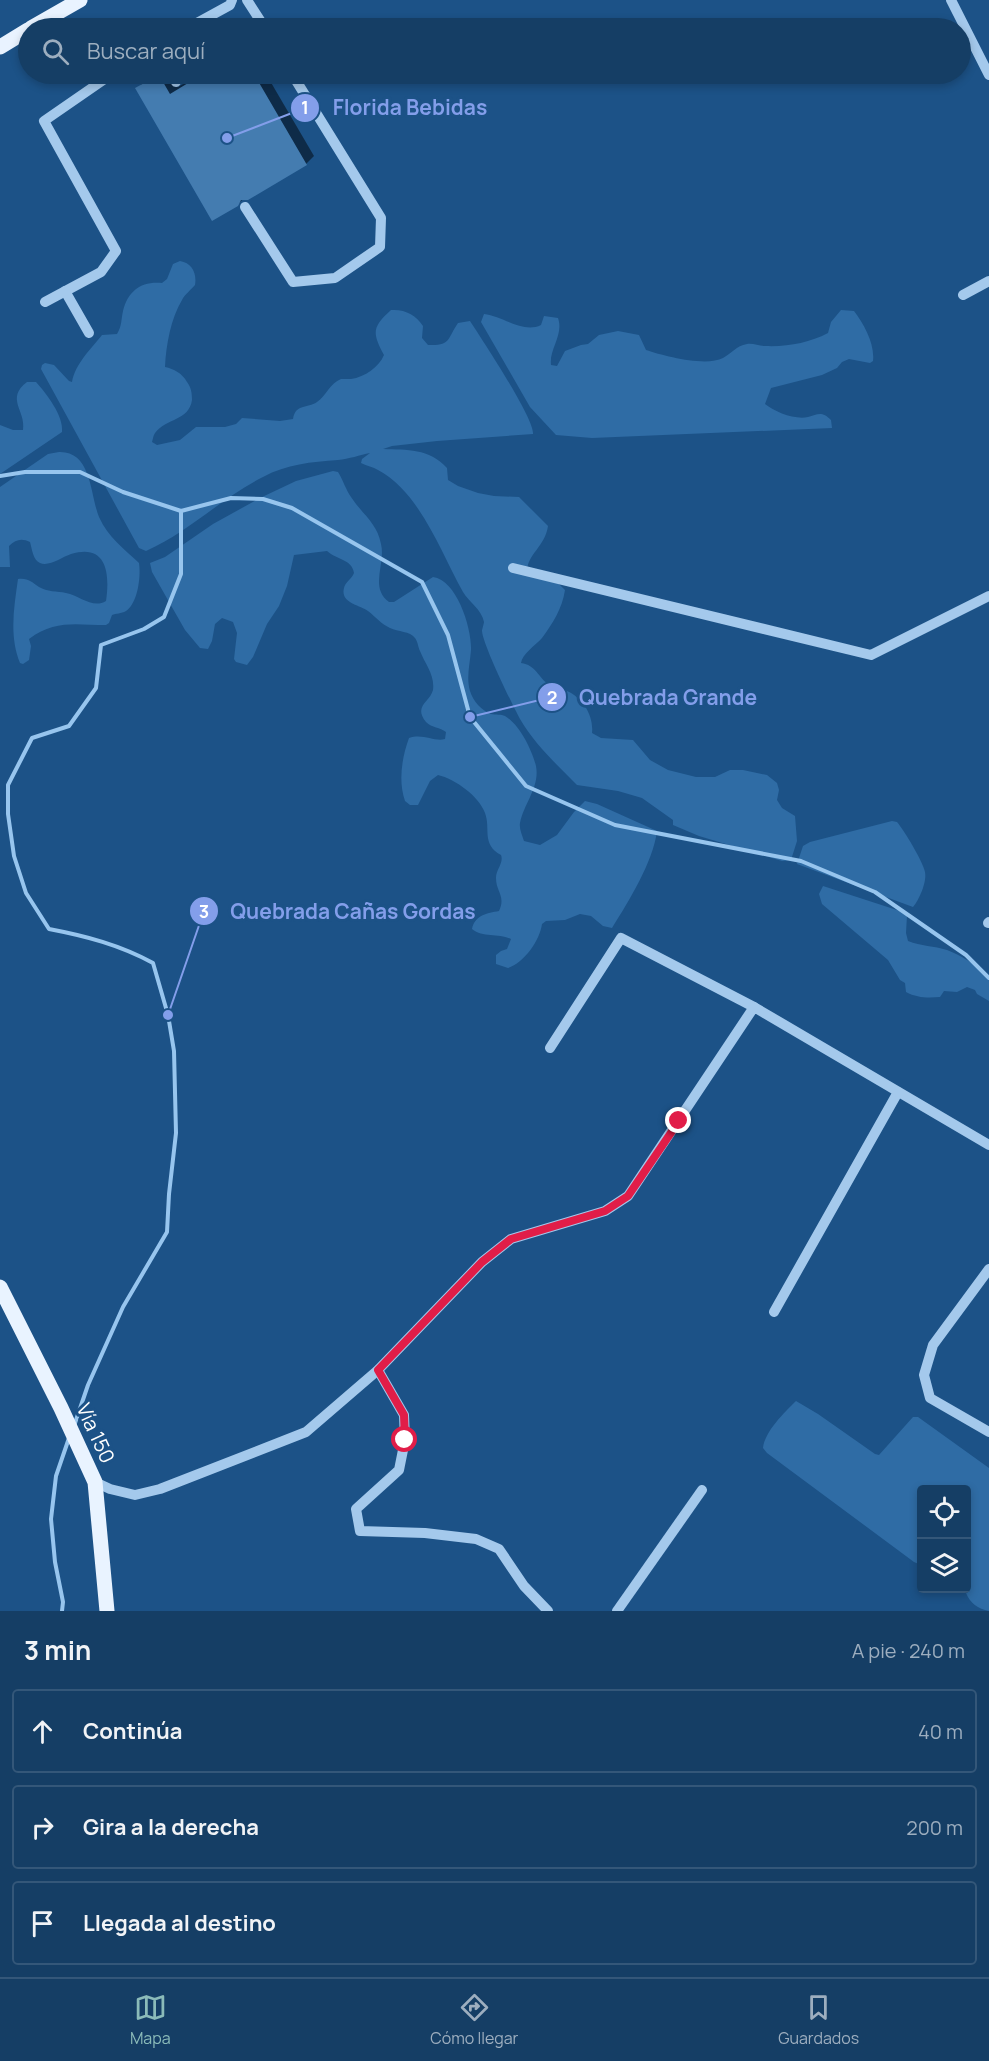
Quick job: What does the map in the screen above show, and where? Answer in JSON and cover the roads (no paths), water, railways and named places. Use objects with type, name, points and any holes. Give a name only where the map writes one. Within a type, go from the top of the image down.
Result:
[{"type":"main road","points":[[49,18],[80,0]]},
{"type":"main road","points":[[0,47],[18,36]]},
{"type":"main road","name":"Vía 150","points":[[0,1287],[61,1408],[95,1482],[107,1611]]},
{"type":"street","points":[[206,18],[230,5],[232,0]]},
{"type":"street","points":[[247,0],[259,18]]},
{"type":"street","points":[[951,0],[960,18]]},
{"type":"street","points":[[971,39],[989,75]]},
{"type":"street","points":[[45,302],[101,272],[117,251],[44,121],[98,84]]},
{"type":"street","points":[[245,207],[293,282],[335,278],[380,246],[381,218],[298,84]]},
{"type":"street","points":[[963,295],[989,280]]},
{"type":"street","points":[[65,291],[89,333]]},
{"type":"street","points":[[513,568],[871,655],[989,596]]},
{"type":"street","points":[[550,1048],[621,938],[754,1007],[989,1145]]},
{"type":"street","points":[[95,1482],[135,1495],[160,1490],[306,1432],[378,1370],[482,1262],[511,1239],[605,1211],[628,1196],[754,1007]]},
{"type":"street","points":[[774,1312],[898,1092]]},
{"type":"street","points":[[989,1269],[933,1345],[924,1375],[930,1398],[989,1432]]},
{"type":"street","points":[[378,1370],[404,1415],[405,1440],[399,1470],[356,1509],[360,1532],[425,1533],[476,1539],[499,1549],[525,1586],[549,1611]]},
{"type":"street","points":[[617,1611],[702,1490]]},
{"type":"waterway","points":[[0,476],[25,472],[80,472],[123,492],[181,511],[231,498],[263,499],[292,508],[422,582],[448,635],[470,717],[526,786],[615,825],[801,861],[875,892],[966,955],[989,978]]},
{"type":"waterway","points":[[74,1426],[88,1385],[123,1307],[167,1232],[176,1133],[174,1051],[168,1015],[153,963],[102,942],[49,929],[26,893],[14,856],[8,814],[8,785],[32,738],[69,726],[96,688],[101,645],[144,629],[164,617],[181,574],[181,511]]},
{"type":"waterway","points":[[62,1611],[63,1602],[55,1562],[51,1519],[56,1476],[69,1438]]},
{"type":"place","name":"Florida Bebidas","points":[[227,138]]},
{"type":"place","name":"Quebrada Grande","points":[[470,717]]},
{"type":"place","name":"Quebrada Cañas Gordas","points":[[168,1015]]}]
